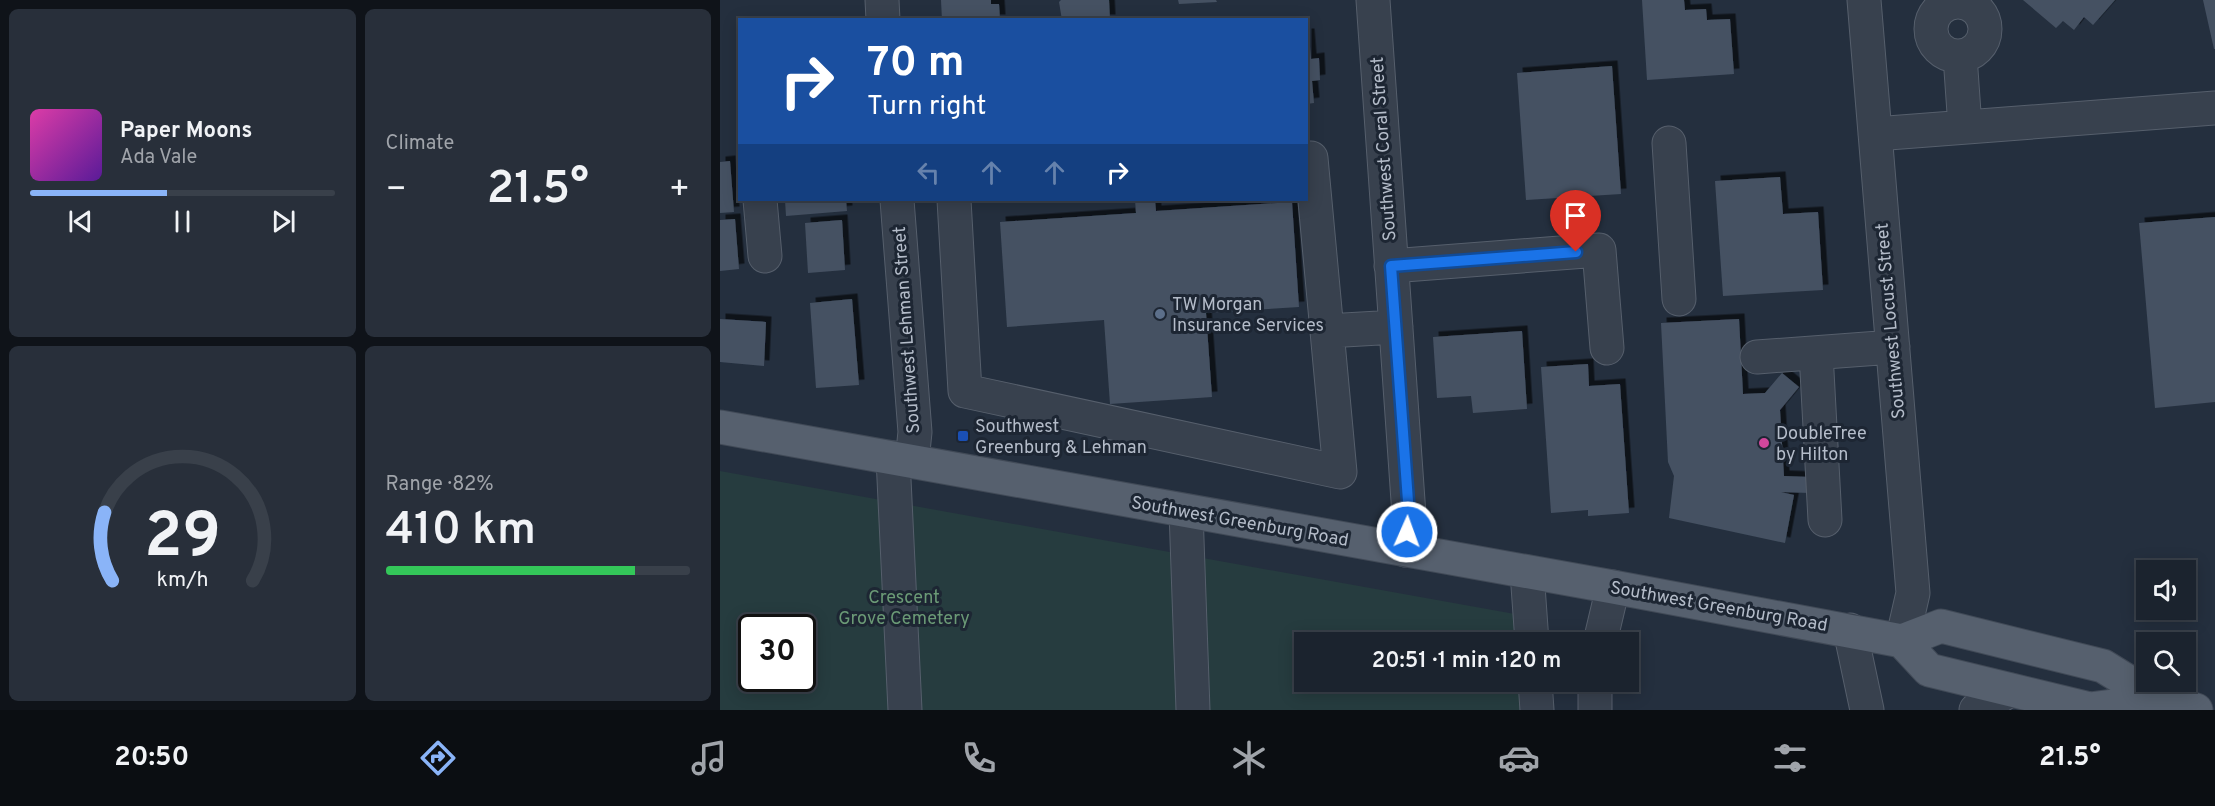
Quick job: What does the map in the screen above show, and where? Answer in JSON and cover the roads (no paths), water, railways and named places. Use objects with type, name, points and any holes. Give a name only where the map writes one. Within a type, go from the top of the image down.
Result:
[{"type":"main road","name":"Southwest Greenburg Road","points":[[720,427],[1902,641]]},
{"type":"main road","points":[[2158,700],[2090,709],[1929,670],[1902,641],[1941,626],[2103,666],[2158,700],[2196,710]]},
{"type":"street","points":[[882,0],[883,18]]},
{"type":"street","name":"Southwest Coral Street","points":[[1373,0],[1409,515],[1405,550]]},
{"type":"street","name":"Southwest Locust Street","points":[[1864,0],[1913,593],[1902,641]]},
{"type":"street","points":[[1960,56],[1965,127]]},
{"type":"street","points":[[1875,134],[2215,108]]},
{"type":"street","points":[[1668,143],[1679,299]]},
{"type":"street","points":[[954,201],[964,391],[1340,472],[1311,158],[1308,158]]},
{"type":"street","points":[[760,201],[765,256]]},
{"type":"street","name":"Southwest Lehman Street","points":[[897,201],[915,432],[902,460],[905,710]]},
{"type":"street","points":[[1391,266],[1599,250],[1607,348]]},
{"type":"street","points":[[1327,331],[1396,327]]},
{"type":"street","points":[[1757,357],[1893,347]]},
{"type":"street","points":[[1816,353],[1825,520]]},
{"type":"street","points":[[1186,511],[1193,710]]},
{"type":"street","points":[[1527,572],[1531,632]]},
{"type":"street","points":[[1602,632],[1613,587]]},
{"type":"street","points":[[1850,630],[1867,710]]},
{"type":"street","points":[[1976,710],[2010,690]]},
{"type":"street","points":[[1536,692],[1537,710]]},
{"type":"street","points":[[1595,692],[1595,710]]},
{"type":"place","name":"TW Morgan Insurance Services","points":[[1160,314]]},
{"type":"place","name":"Southwest Greenburg & Lehman","points":[[963,436]]},
{"type":"place","name":"DoubleTree by Hilton","points":[[1764,443]]},
{"type":"park label","name":"Crescent Grove Cemetery","points":[[904,607]]}]
